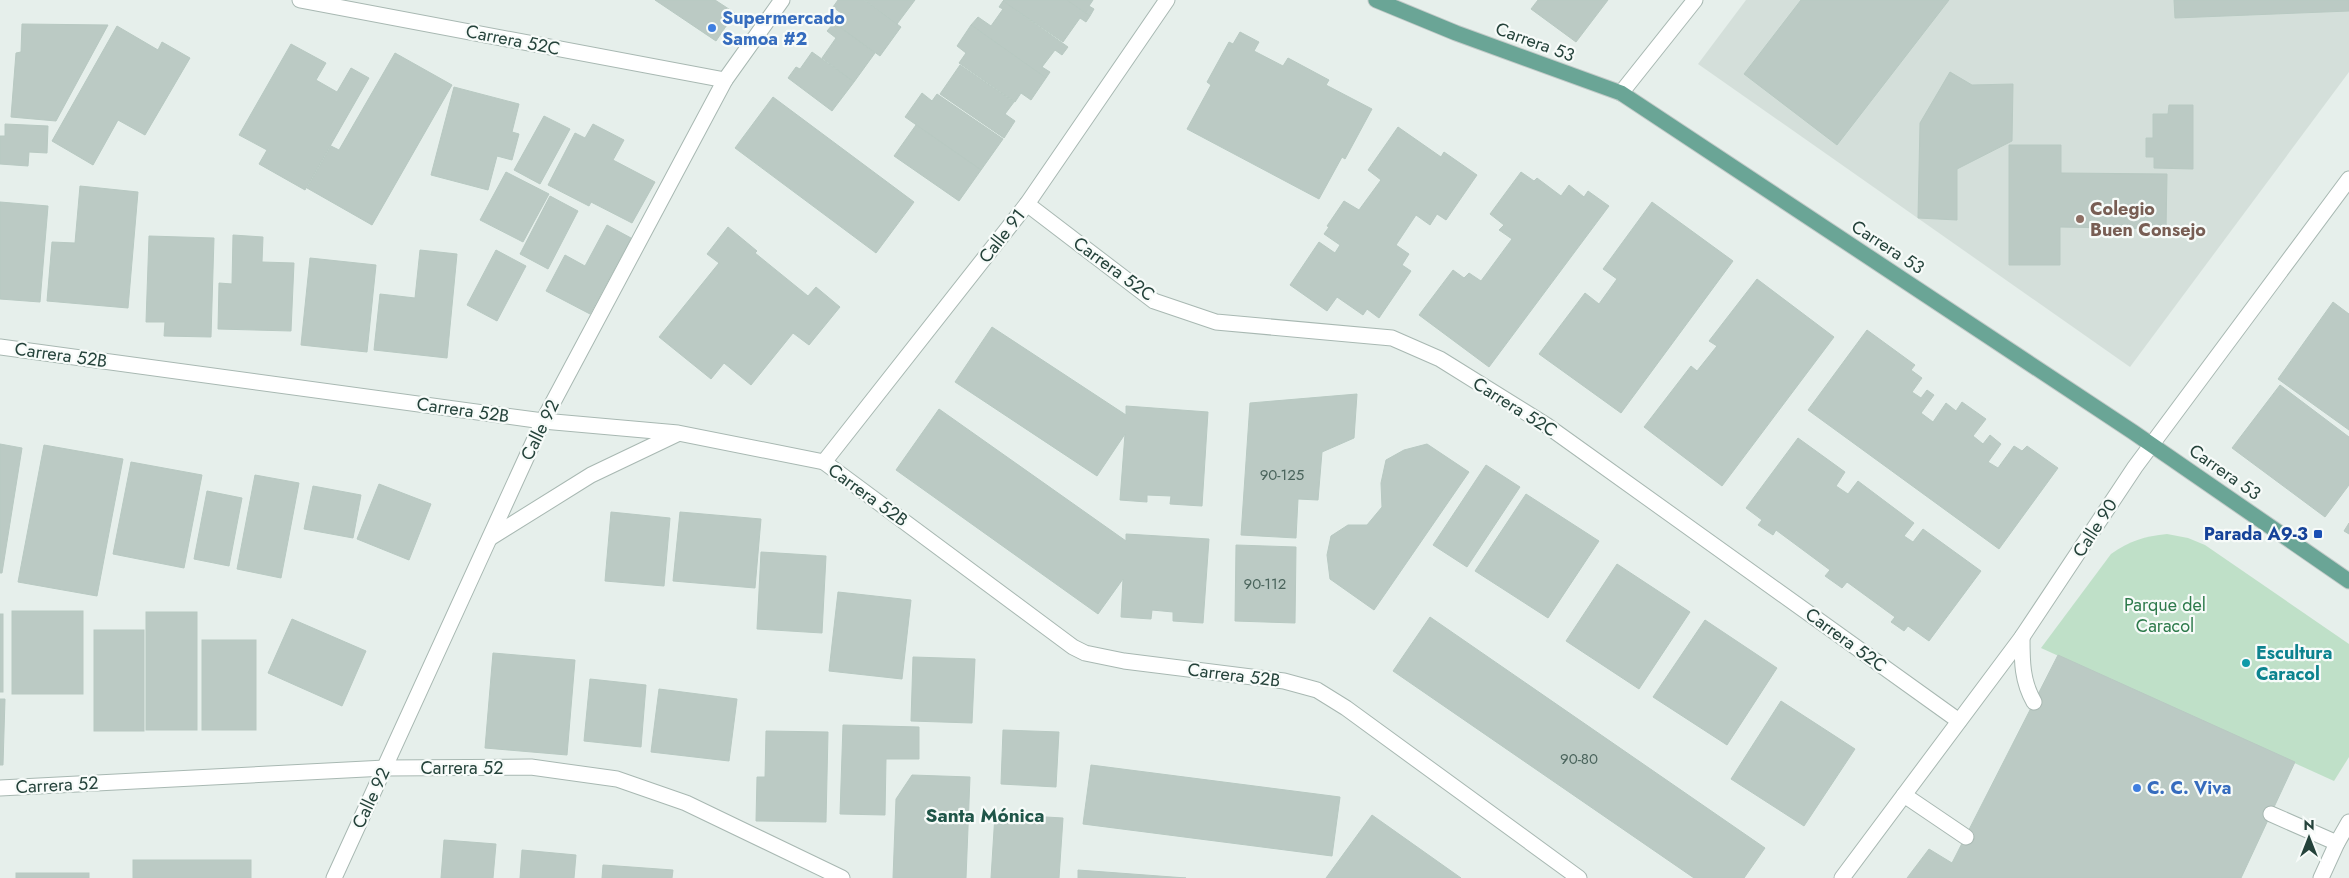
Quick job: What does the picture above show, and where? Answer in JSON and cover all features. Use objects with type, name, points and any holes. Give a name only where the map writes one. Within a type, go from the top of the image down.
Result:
[{"type":"main road","name":"Carrera 53","points":[[1376,0],[1456,33],[1621,93],[2152,444],[2349,581]]},
{"type":"street","name":"Carrera 52C","points":[[300,0],[725,80]]},
{"type":"street","name":"Calle 92","points":[[334,878],[543,421],[725,80],[782,0]]},
{"type":"street","name":"Calle 91","points":[[824,462],[1026,204],[1167,0]]},
{"type":"street","points":[[1621,93],[1694,0]]},
{"type":"street","name":"Calle 90","points":[[1842,878],[2022,638],[2152,444],[2349,179]]},
{"type":"street","name":"Carrera 52C","points":[[1026,204],[1154,301],[1216,322],[1392,338],[1440,359],[1546,425],[1959,721]]},
{"type":"street","name":"Carrera 52B","points":[[0,347],[543,421],[678,433],[824,462],[1085,654],[1124,662],[1284,681],[1317,690],[1346,708],[1579,878]]},
{"type":"street","points":[[490,538],[591,475],[678,433]]},
{"type":"street","points":[[2022,638],[2023,678],[2034,702]]},
{"type":"street","name":"Carrera 52","points":[[0,788],[384,768],[531,767],[617,779],[686,802],[842,878]]},
{"type":"street","points":[[1904,794],[1966,837]]},
{"type":"street","points":[[2271,814],[2336,843]]},
{"type":"street","points":[[2321,878],[2336,843],[2349,822]]},
{"type":"shaded area","name":"Colegio Buen Consejo","points":[[1746,0],[2349,0],[2349,72],[2130,367],[1698,64]]},
{"type":"green space","name":"Parque del Caracol","points":[[2167,534],[2188,538],[2205,545],[2349,644],[2349,757],[2334,781],[2041,648],[2111,554],[2138,540]]},
{"type":"building","points":[[655,0],[715,0],[735,13],[716,41]]},
{"type":"building","points":[[838,0],[864,0],[901,27],[880,56],[834,23],[841,13],[833,7]]},
{"type":"building","points":[[865,0],[915,0],[897,24]]},
{"type":"building","points":[[1004,0],[1067,0],[1090,16],[1086,22],[1080,18],[1063,42]]},
{"type":"building","points":[[1067,0],[1093,0],[1089,6],[1094,9],[1090,16]]},
{"type":"building","points":[[1538,0],[1608,0],[1576,42],[1531,9]]},
{"type":"building","points":[[1801,0],[1949,0],[1837,145],[1744,74]]},
{"type":"building","points":[[2174,0],[2349,0],[2349,11],[2175,18]]},
{"type":"building","points":[[1003,1],[1068,47],[1062,55],[1055,50],[1042,67],[1050,72],[1046,78],[971,25],[978,17],[991,26],[1003,9],[999,7]]},
{"type":"building","points":[[834,23],[875,53],[854,82],[822,58],[836,38],[827,31]]},
{"type":"building","points":[[22,24],[108,25],[56,121],[11,117],[16,53],[21,52]]},
{"type":"building","points":[[971,25],[1046,78],[1031,100],[1021,93],[1015,102],[959,63],[966,53],[957,46]]},
{"type":"building","points":[[117,26],[158,50],[162,42],[190,58],[145,135],[118,120],[93,165],[52,141]]},
{"type":"building","points":[[1240,32],[1259,42],[1254,51],[1283,66],[1288,58],[1329,80],[1326,85],[1372,109],[1345,159],[1342,157],[1319,199],[1187,129],[1211,85],[1207,82],[1229,42],[1233,44]]},
{"type":"building","points":[[291,44],[326,63],[316,80],[337,92],[351,68],[369,78],[305,190],[259,164],[267,150],[239,135]]},
{"type":"building","points":[[812,52],[854,82],[832,111],[788,78],[796,67],[800,69]]},
{"type":"building","points":[[395,53],[452,85],[372,225],[307,188],[331,146],[339,150]]},
{"type":"building","points":[[960,65],[1014,102],[1005,114],[1015,121],[1004,138],[940,94]]},
{"type":"building","points":[[1950,72],[1972,85],[2013,84],[2012,141],[1957,169],[1957,220],[1918,218],[1920,123]]},
{"type":"building","points":[[454,87],[519,104],[512,132],[519,134],[512,160],[497,156],[488,190],[431,175]]},
{"type":"building","points":[[922,93],[932,101],[937,94],[1003,139],[981,170],[905,117]]},
{"type":"building","points":[[773,97],[914,202],[876,253],[735,148]]},
{"type":"building","points":[[2169,105],[2193,105],[2193,169],[2154,168],[2154,157],[2146,157],[2146,138],[2153,138],[2153,114],[2168,114]]},
{"type":"building","points":[[544,116],[570,129],[540,184],[514,170]]},
{"type":"building","points":[[5,124],[48,126],[47,153],[29,152],[28,166],[0,164],[0,136],[5,136]]},
{"type":"building","points":[[593,124],[624,140],[613,160],[655,182],[632,223],[591,202],[589,206],[548,185],[575,133],[585,138]]},
{"type":"building","points":[[916,125],[981,170],[959,201],[894,156]]},
{"type":"building","points":[[1398,127],[1441,157],[1444,152],[1477,175],[1446,220],[1437,214],[1430,225],[1416,215],[1396,245],[1409,254],[1402,265],[1411,271],[1379,318],[1367,309],[1363,315],[1337,297],[1327,311],[1290,285],[1319,242],[1335,253],[1340,245],[1324,234],[1329,227],[1327,226],[1344,201],[1359,210],[1381,180],[1368,170]]},
{"type":"building","points":[[2009,145],[2061,145],[2061,173],[2167,174],[2166,229],[2060,227],[2060,265],[2009,265]]},
{"type":"building","points":[[506,172],[549,194],[523,242],[480,220]]},
{"type":"building","points":[[1521,172],[1534,181],[1537,178],[1561,196],[1569,185],[1584,197],[1588,191],[1609,206],[1489,367],[1419,315],[1453,270],[1464,278],[1469,273],[1481,281],[1512,239],[1499,230],[1504,225],[1490,214]]},
{"type":"building","points":[[80,186],[138,192],[128,308],[47,301],[52,242],[75,243]]},
{"type":"building","points":[[550,196],[578,211],[548,269],[520,254]]},
{"type":"building","points":[[0,202],[48,206],[40,302],[0,299]]},
{"type":"building","points":[[1652,202],[1733,261],[1621,413],[1539,354],[1585,293],[1599,304],[1617,279],[1603,269]]},
{"type":"building","points":[[607,225],[631,238],[590,314],[546,291],[565,255],[585,266]]},
{"type":"building","points":[[728,227],[757,251],[755,253],[808,296],[816,287],[840,307],[809,345],[793,333],[751,385],[724,363],[711,379],[659,337],[719,263],[707,254]]},
{"type":"building","points":[[233,235],[263,237],[262,262],[294,263],[291,331],[218,329],[219,283],[232,284]]},
{"type":"building","points":[[149,236],[214,238],[211,337],[164,336],[165,322],[146,322]]},
{"type":"building","points":[[420,250],[457,254],[447,358],[374,350],[380,294],[415,298]]},
{"type":"building","points":[[496,250],[526,266],[497,321],[467,305]]},
{"type":"building","points":[[310,258],[376,265],[367,352],[301,345]]},
{"type":"building","points":[[1757,279],[1834,337],[1722,486],[1644,427],[1691,366],[1697,371],[1717,346],[1709,341]]},
{"type":"building","points":[[2333,302],[2349,314],[2349,430],[2278,379]]},
{"type":"building","points":[[992,327],[1126,415],[1126,406],[1208,412],[1202,506],[1170,504],[1171,496],[1147,495],[1147,502],[1120,500],[1125,434],[1097,476],[955,382]]},
{"type":"building","points":[[1867,330],[1915,365],[1911,370],[1922,378],[1912,392],[1921,398],[1927,390],[1934,395],[1921,413],[1933,422],[1946,403],[1956,411],[1962,402],[1986,419],[1973,436],[1983,444],[1990,435],[2001,444],[1988,462],[1998,468],[2014,446],[2022,451],[2027,446],[2058,468],[1999,549],[1808,410]]},
{"type":"building","points":[[2280,385],[2349,437],[2349,485],[2325,517],[2232,448]]},
{"type":"building","points":[[1357,394],[1354,438],[1322,452],[1318,500],[1298,499],[1296,538],[1241,535],[1250,403]]},
{"type":"building","points":[[939,409],[1126,541],[1126,534],[1209,539],[1203,623],[1173,621],[1173,612],[1152,610],[1151,619],[1121,617],[1123,579],[1098,614],[896,470]]},
{"type":"building","points":[[1798,438],[1845,472],[1836,486],[1848,494],[1858,481],[1914,523],[1904,536],[1913,542],[1923,529],[1981,571],[1929,641],[1908,626],[1904,631],[1891,622],[1895,617],[1847,582],[1842,588],[1825,576],[1830,570],[1776,530],[1773,535],[1758,525],[1762,520],[1746,508]]},
{"type":"building","points":[[0,444],[22,448],[2,573],[0,573]]},
{"type":"building","points":[[1427,444],[1469,472],[1374,610],[1330,579],[1327,555],[1331,536],[1348,525],[1367,525],[1382,507],[1381,483],[1386,460],[1404,450]]},
{"type":"building","points":[[44,445],[123,459],[97,596],[18,582]]},
{"type":"building","points":[[131,462],[202,475],[184,568],[113,554]]},
{"type":"building","points":[[1486,465],[1520,487],[1467,567],[1433,545]]},
{"type":"building","points":[[255,475],[299,483],[281,578],[237,569]]},
{"type":"building","points":[[379,484],[431,504],[409,560],[357,539]]},
{"type":"building","points":[[313,486],[361,495],[353,538],[304,529]]},
{"type":"building","points":[[207,491],[242,498],[229,566],[194,559]]},
{"type":"building","points":[[1526,494],[1599,541],[1548,618],[1475,571]]},
{"type":"building","points":[[611,512],[670,518],[664,586],[605,581]]},
{"type":"building","points":[[680,512],[761,519],[755,588],[673,581]]},
{"type":"building","points":[[2349,523],[2349,534],[2344,531]]},
{"type":"building","points":[[1236,545],[1296,547],[1295,623],[1235,621]]},
{"type":"building","points":[[761,552],[826,556],[822,633],[757,629]]},
{"type":"building","points":[[1617,564],[1690,612],[1639,689],[1566,641]]},
{"type":"building","points":[[838,592],[911,600],[902,679],[829,671]]},
{"type":"building","points":[[12,611],[83,611],[83,694],[12,694]]},
{"type":"building","points":[[146,612],[197,612],[197,730],[146,730]]},
{"type":"building","points":[[0,614],[3,614],[3,692],[0,692]]},
{"type":"building","points":[[1430,617],[1765,848],[1744,878],[1694,878],[1393,671]]},
{"type":"building","points":[[292,619],[366,651],[342,706],[268,673]]},
{"type":"building","points":[[1705,620],[1777,668],[1727,745],[1653,697]]},
{"type":"building","points":[[94,630],[144,630],[144,731],[94,731]]},
{"type":"building","points":[[202,640],[256,640],[256,730],[202,730]]},
{"type":"building","points":[[493,653],[575,660],[567,755],[485,748]]},
{"type":"building","name":"C. C. Viva","points":[[2058,655],[2295,762],[2241,878],[1907,878],[1929,849],[1952,863]]},
{"type":"building","points":[[913,657],[975,659],[972,723],[911,721]]},
{"type":"building","points":[[590,679],[646,685],[641,747],[584,741]]},
{"type":"building","points":[[659,689],[737,699],[729,761],[651,752]]},
{"type":"building","points":[[0,699],[5,699],[3,765],[0,765]]},
{"type":"building","points":[[1781,701],[1855,749],[1804,826],[1731,779]]},
{"type":"building","points":[[843,725],[919,727],[919,759],[886,759],[885,815],[840,814]]},
{"type":"building","points":[[1003,730],[1059,732],[1056,787],[1001,784]]},
{"type":"building","points":[[766,731],[828,732],[826,822],[756,821],[757,777],[765,777]]},
{"type":"building","points":[[1091,765],[1340,797],[1332,856],[1083,824]]},
{"type":"building","points":[[912,775],[970,777],[966,878],[893,878],[896,799]]},
{"type":"building","points":[[995,814],[1063,818],[1059,878],[991,878]]},
{"type":"building","points":[[1372,815],[1461,878],[1326,878]]},
{"type":"building","points":[[444,840],[496,844],[493,878],[441,878]]},
{"type":"building","points":[[522,850],[576,855],[574,878],[520,878]]},
{"type":"building","points":[[133,860],[251,860],[251,878],[133,878]]},
{"type":"building","points":[[603,865],[673,870],[672,878],[602,878]]},
{"type":"building","points":[[1078,870],[1186,878],[1078,878]]},
{"type":"building","points":[[16,873],[89,873],[89,878],[16,878]]},
{"type":"place","name":"Supermercado Samoa #2","points":[[712,28]]},
{"type":"place","name":"Colegio Buen Consejo","points":[[2080,219]]},
{"type":"place","name":"Parada A9-3","points":[[2318,534]]},
{"type":"place","name":"Escultura Caracol","points":[[2246,663]]},
{"type":"place","name":"C. C. Viva","points":[[2137,788]]},
{"type":"district","name":"Santa Mónica","points":[[985,815]]}]
